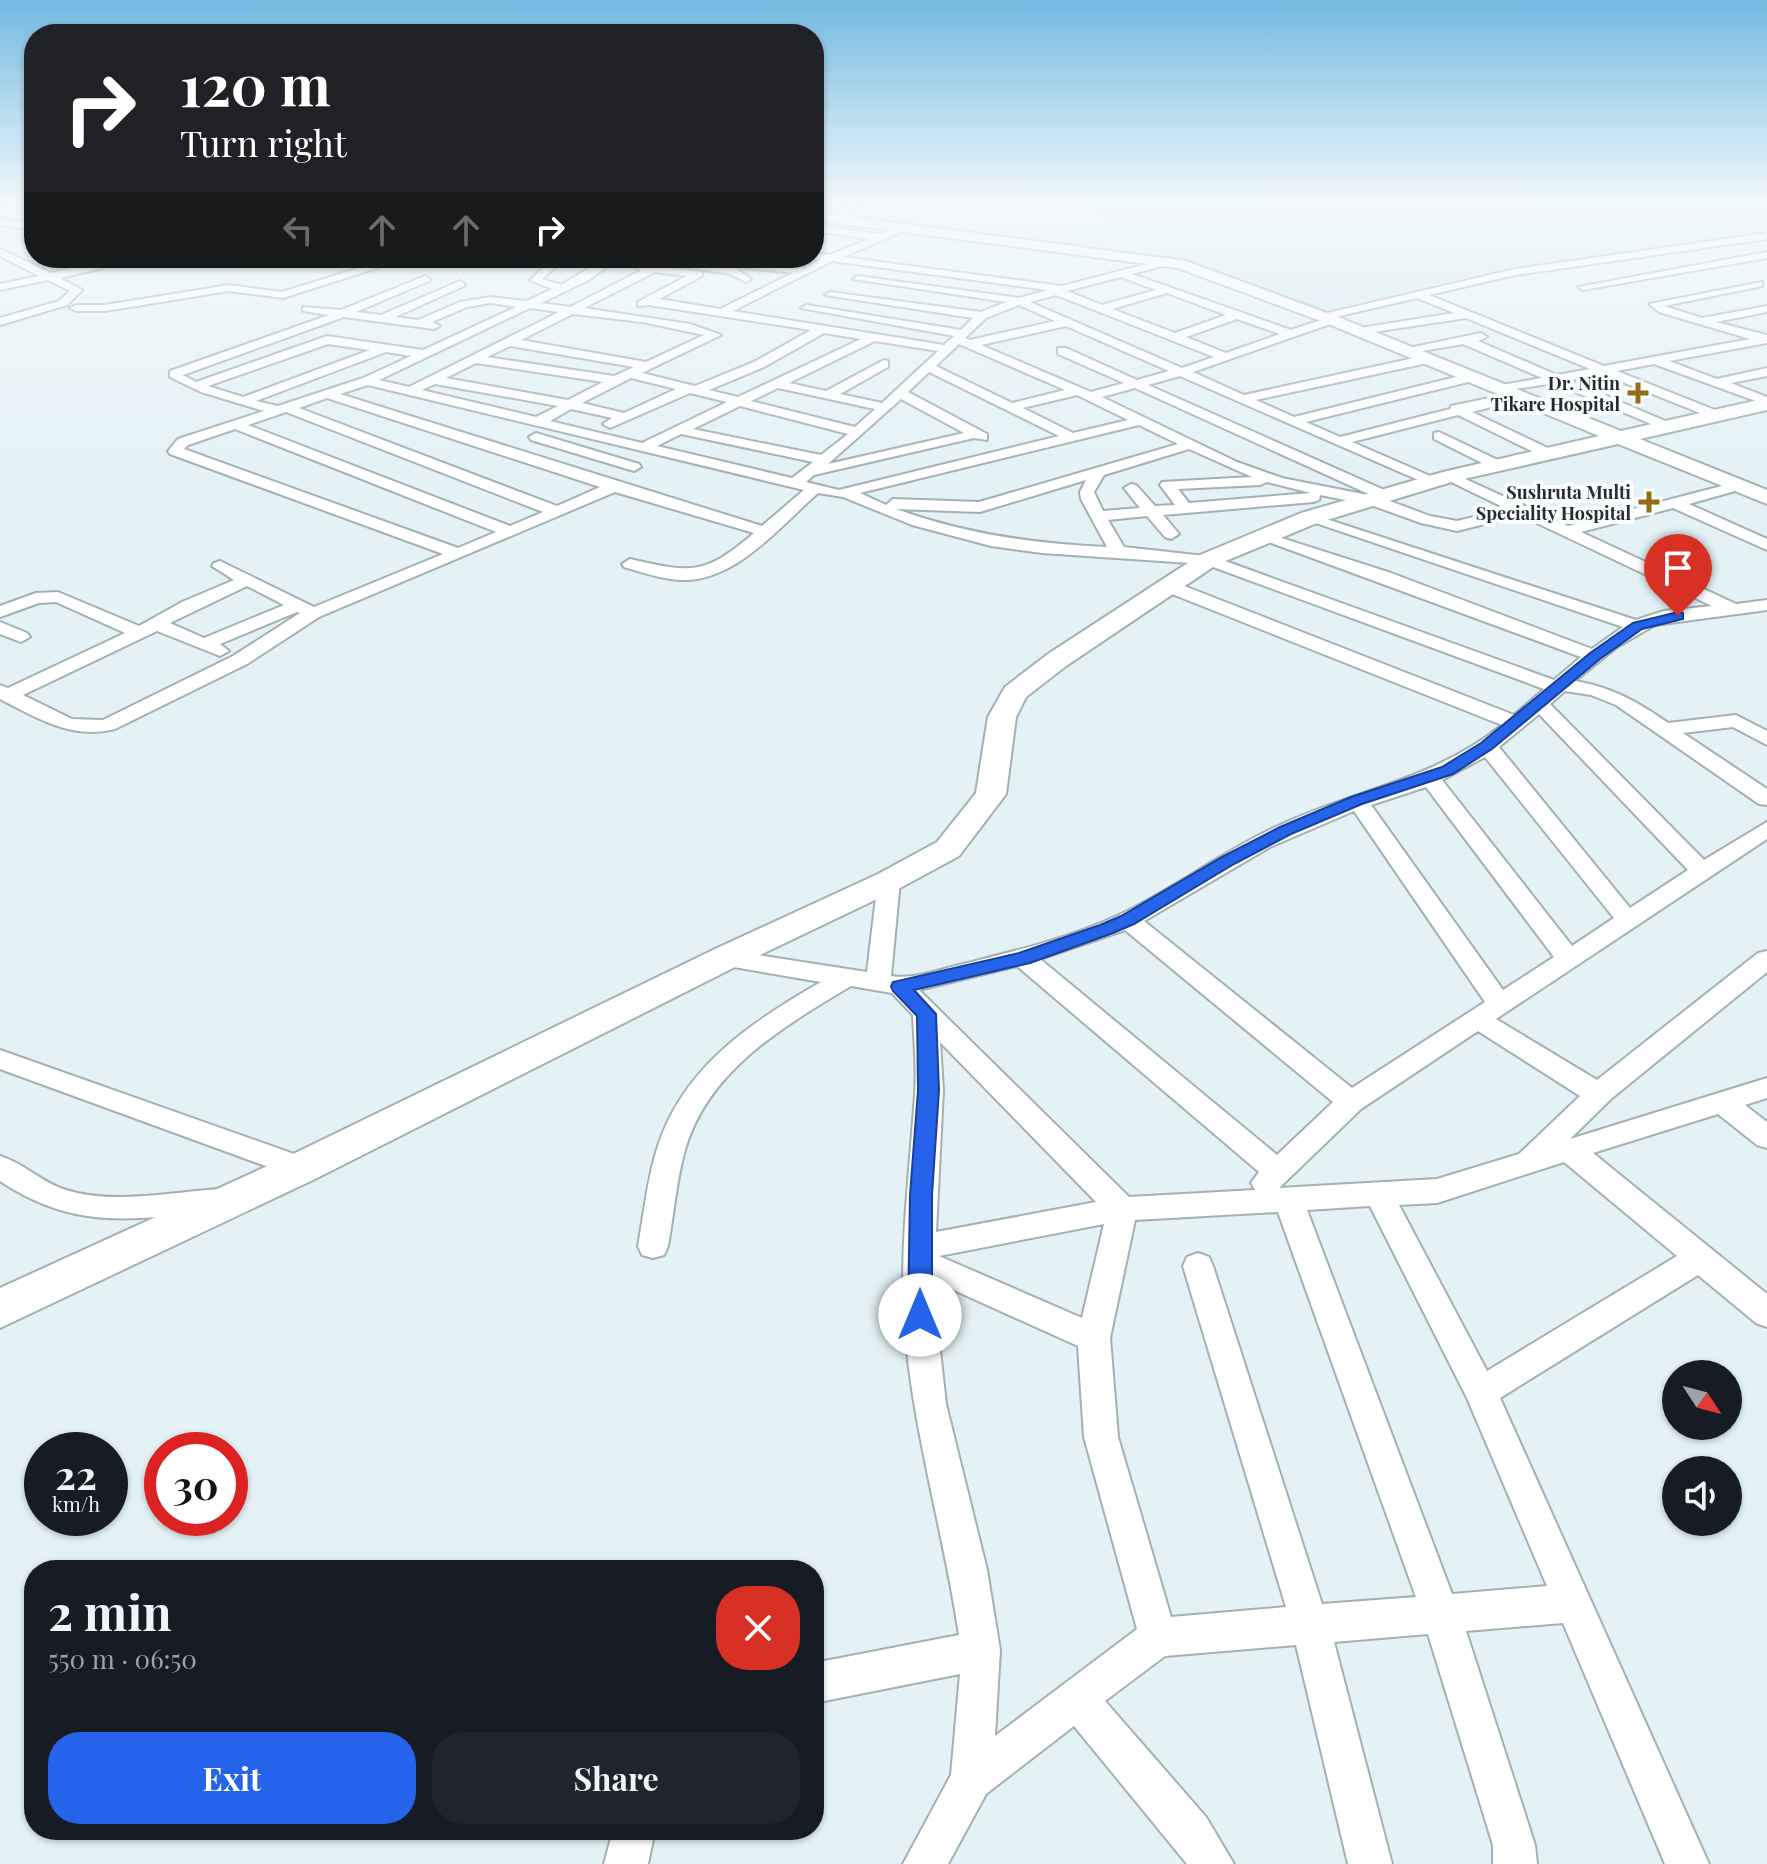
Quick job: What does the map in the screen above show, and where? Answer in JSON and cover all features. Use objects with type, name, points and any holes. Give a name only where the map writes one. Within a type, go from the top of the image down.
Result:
[{"type":"street","points":[[1,321],[63,303],[76,293],[75,290]]},
{"type":"street","points":[[76,308],[105,308],[217,290]]},
{"type":"street","points":[[244,290],[283,295],[299,290]]},
{"type":"street","points":[[399,290],[318,324],[174,374],[177,379],[196,386],[281,409],[558,512]]},
{"type":"street","points":[[382,319],[447,290]]},
{"type":"street","points":[[458,554],[175,451],[183,442],[367,381],[560,290]]},
{"type":"street","points":[[409,392],[612,290]]},
{"type":"street","points":[[618,316],[667,290]]},
{"type":"street","points":[[680,290],[685,291]]},
{"type":"street","points":[[690,327],[768,290]]},
{"type":"street","points":[[780,321],[839,290]]},
{"type":"street","points":[[938,290],[1019,301],[1339,441],[1521,510],[1735,610]]},
{"type":"street","points":[[830,295],[982,316],[1019,301],[1064,290],[1226,357]]},
{"type":"street","points":[[1103,308],[1167,290],[1291,334]]},
{"type":"street","points":[[1250,290],[1328,318],[1767,498]]},
{"type":"street","points":[[1011,407],[1139,384],[1226,357],[1328,318],[1435,290]]},
{"type":"street","points":[[1600,290],[1624,294]]},
{"type":"street","points":[[1734,290],[1655,304],[1663,310],[1766,339]]},
{"type":"street","points":[[1416,294],[1715,415]]},
{"type":"street","points":[[716,296],[748,301]]},
{"type":"street","points":[[1643,296],[1668,302]]},
{"type":"street","points":[[419,324],[471,302],[490,300],[690,327],[712,333],[715,337],[616,380],[537,422]]},
{"type":"street","points":[[648,301],[949,349]]},
{"type":"street","points":[[807,308],[965,339],[1232,465],[1278,481],[1375,499]]},
{"type":"street","points":[[307,309],[472,331]]},
{"type":"street","points":[[1703,320],[1767,309]]},
{"type":"street","points":[[1175,337],[1236,315]]},
{"type":"street","points":[[1360,331],[1468,315]]},
{"type":"street","points":[[803,477],[858,432],[949,349],[965,339],[982,316]]},
{"type":"street","points":[[196,386],[327,340],[349,329],[290,320]]},
{"type":"street","points":[[965,339],[1067,322]]},
{"type":"street","points":[[587,434],[760,364],[824,328]]},
{"type":"street","points":[[1405,350],[1511,331]]},
{"type":"street","points":[[642,448],[876,336]]},
{"type":"street","points":[[410,337],[451,342]]},
{"type":"street","points":[[1501,389],[1766,339]]},
{"type":"street","points":[[327,340],[425,354]]},
{"type":"street","points":[[1465,340],[1665,426]]},
{"type":"street","points":[[1011,362],[1110,341]]},
{"type":"street","points":[[510,342],[649,366]]},
{"type":"street","points":[[227,395],[357,345]]},
{"type":"street","points":[[246,400],[383,349]]},
{"type":"street","points":[[1049,354],[1139,384],[1375,499],[1426,520],[1457,526],[1521,510]]},
{"type":"street","points":[[475,359],[616,380]]},
{"type":"street","points":[[1243,399],[1428,359]]},
{"type":"street","points":[[1655,361],[1767,402]]},
{"type":"street","points":[[828,395],[884,364]]},
{"type":"street","points":[[929,367],[1071,437]]},
{"type":"street","points":[[1714,383],[1767,372]]},
{"type":"street","points":[[631,374],[739,403],[775,422],[858,432]]},
{"type":"street","points":[[1293,421],[1472,377]]},
{"type":"street","points":[[433,380],[523,394],[624,417]]},
{"type":"street","points":[[367,381],[642,448],[803,477],[976,434]]},
{"type":"street","points":[[778,384],[883,407]]},
{"type":"street","points":[[899,393],[1011,452]]},
{"type":"street","points":[[327,394],[594,481],[762,531]]},
{"type":"street","points":[[489,411],[523,394]]},
{"type":"street","points":[[1339,441],[1456,409],[1518,396]]},
{"type":"street","points":[[0,1309],[301,1168],[725,958],[889,881],[948,849],[991,794],[1002,717],[1015,693],[1057,660],[1208,560],[1309,518],[1441,479],[1767,402]]},
{"type":"street","points":[[1456,409],[1547,453]]},
{"type":"street","points":[[511,416],[492,424],[634,467]]},
{"type":"street","points":[[846,493],[1139,421]]},
{"type":"street","points":[[735,443],[775,422]]},
{"type":"street","points":[[234,424],[511,532]]},
{"type":"street","points":[[362,474],[481,429]]},
{"type":"street","points":[[680,430],[824,460]]},
{"type":"street","points":[[1439,436],[1497,465]]},
{"type":"street","points":[[865,502],[980,507],[1189,445]]},
{"type":"street","points":[[594,481],[670,454]]},
{"type":"street","points":[[1099,471],[1087,492],[1119,553]]},
{"type":"street","points":[[803,477],[814,489],[846,493],[924,524],[984,540],[1043,548],[1176,555],[1208,560],[1560,686],[1611,694],[1767,799]]},
{"type":"street","points":[[1185,508],[1167,485],[1278,481]]},
{"type":"street","points":[[1566,531],[1737,486]]},
{"type":"street","points":[[205,644],[458,554],[614,487]]},
{"type":"street","points":[[1131,488],[1171,534]]},
{"type":"street","points":[[630,564],[678,575],[705,573],[736,557],[762,531],[814,489]]},
{"type":"street","points":[[1098,516],[1339,494]]},
{"type":"street","points":[[1675,503],[1767,545]]},
{"type":"street","points":[[1309,518],[1637,626]]},
{"type":"street","points":[[1263,537],[1385,577],[1595,656]]},
{"type":"street","points":[[1385,577],[1418,556]]},
{"type":"street","points":[[220,566],[306,609]]},
{"type":"street","points":[[4,693],[248,580]]},
{"type":"street","points":[[1168,586],[1516,723]]},
{"type":"street","points":[[0,612],[36,598],[58,597],[205,644],[240,660]]},
{"type":"street","points":[[725,958],[889,985],[1023,958],[1128,920],[1263,841],[1357,800],[1447,770],[1487,746],[1595,656],[1637,626],[1678,616],[1767,605]]},
{"type":"street","points":[[4,693],[71,726],[94,729],[240,660],[306,609]]},
{"type":"street","points":[[0,627],[21,637]]},
{"type":"street","points":[[1540,704],[1701,870]]},
{"type":"street","points":[[1664,729],[1736,721],[1767,739]]},
{"type":"street","points":[[1487,746],[1627,919]]},
{"type":"street","points":[[1429,777],[1568,958]]},
{"type":"street","points":[[1357,800],[1488,1011],[1598,1094]]},
{"type":"street","points":[[920,1254],[1122,1209],[1247,1202],[1283,1186],[1351,1102],[1767,829]]},
{"type":"street","points":[[889,881],[889,985]]},
{"type":"street","points":[[1128,920],[1351,1102]]},
{"type":"street","points":[[1023,958],[1283,1186],[1441,1614],[1514,1845],[1515,1864]]},
{"type":"street","points":[[1529,1162],[1598,1094],[1767,959]]},
{"type":"street","points":[[653,1246],[672,1149],[686,1111],[706,1082],[743,1043],[846,978]]},
{"type":"street","points":[[889,985],[926,1014],[1122,1209]]},
{"type":"street","points":[[925,1864],[971,1779],[981,1650],[968,1570],[929,1404],[920,1315],[920,1254],[929,1090],[926,1014]]},
{"type":"street","points":[[0,1059],[301,1168]]},
{"type":"street","points":[[1283,1186],[1378,1194],[1437,1191],[1767,1088]]},
{"type":"street","points":[[1722,1102],[1767,1137]]},
{"type":"street","points":[[1569,1150],[1767,1313]]},
{"type":"street","points":[[0,1167],[32,1188],[67,1203],[97,1206],[230,1201]]},
{"type":"street","points":[[1378,1194],[1481,1392],[1687,1864]]},
{"type":"street","points":[[1122,1209],[1094,1338],[1101,1437],[1158,1637]]},
{"type":"street","points":[[920,1254],[1094,1338]]},
{"type":"street","points":[[1481,1392],[1700,1258]]},
{"type":"street","points":[[1198,1266],[1310,1625],[1370,1864]]},
{"type":"street","points":[[971,1779],[1158,1637],[1573,1603]]},
{"type":"street","points":[[824,1681],[981,1650]]},
{"type":"street","points":[[1077,1699],[1191,1832],[1212,1864]]},
{"type":"street","points":[[626,1864],[632,1840]]},
{"type":"shaded area","points":[[1267,290],[1412,290],[1323,311]]},
{"type":"place","name":"Dr. Nitin Tikare Hospital","points":[[1638,393]]},
{"type":"place","name":"Sushruta Multi Speciality Hospital","points":[[1649,502]]},
{"type":"route","points":[[920,1315],[921,1195],[929,1090],[926,1014],[900,986],[1023,958],[1106,929],[1128,920],[1263,841],[1308,820],[1447,770],[1487,746],[1595,656],[1637,626],[1678,616]]}]
